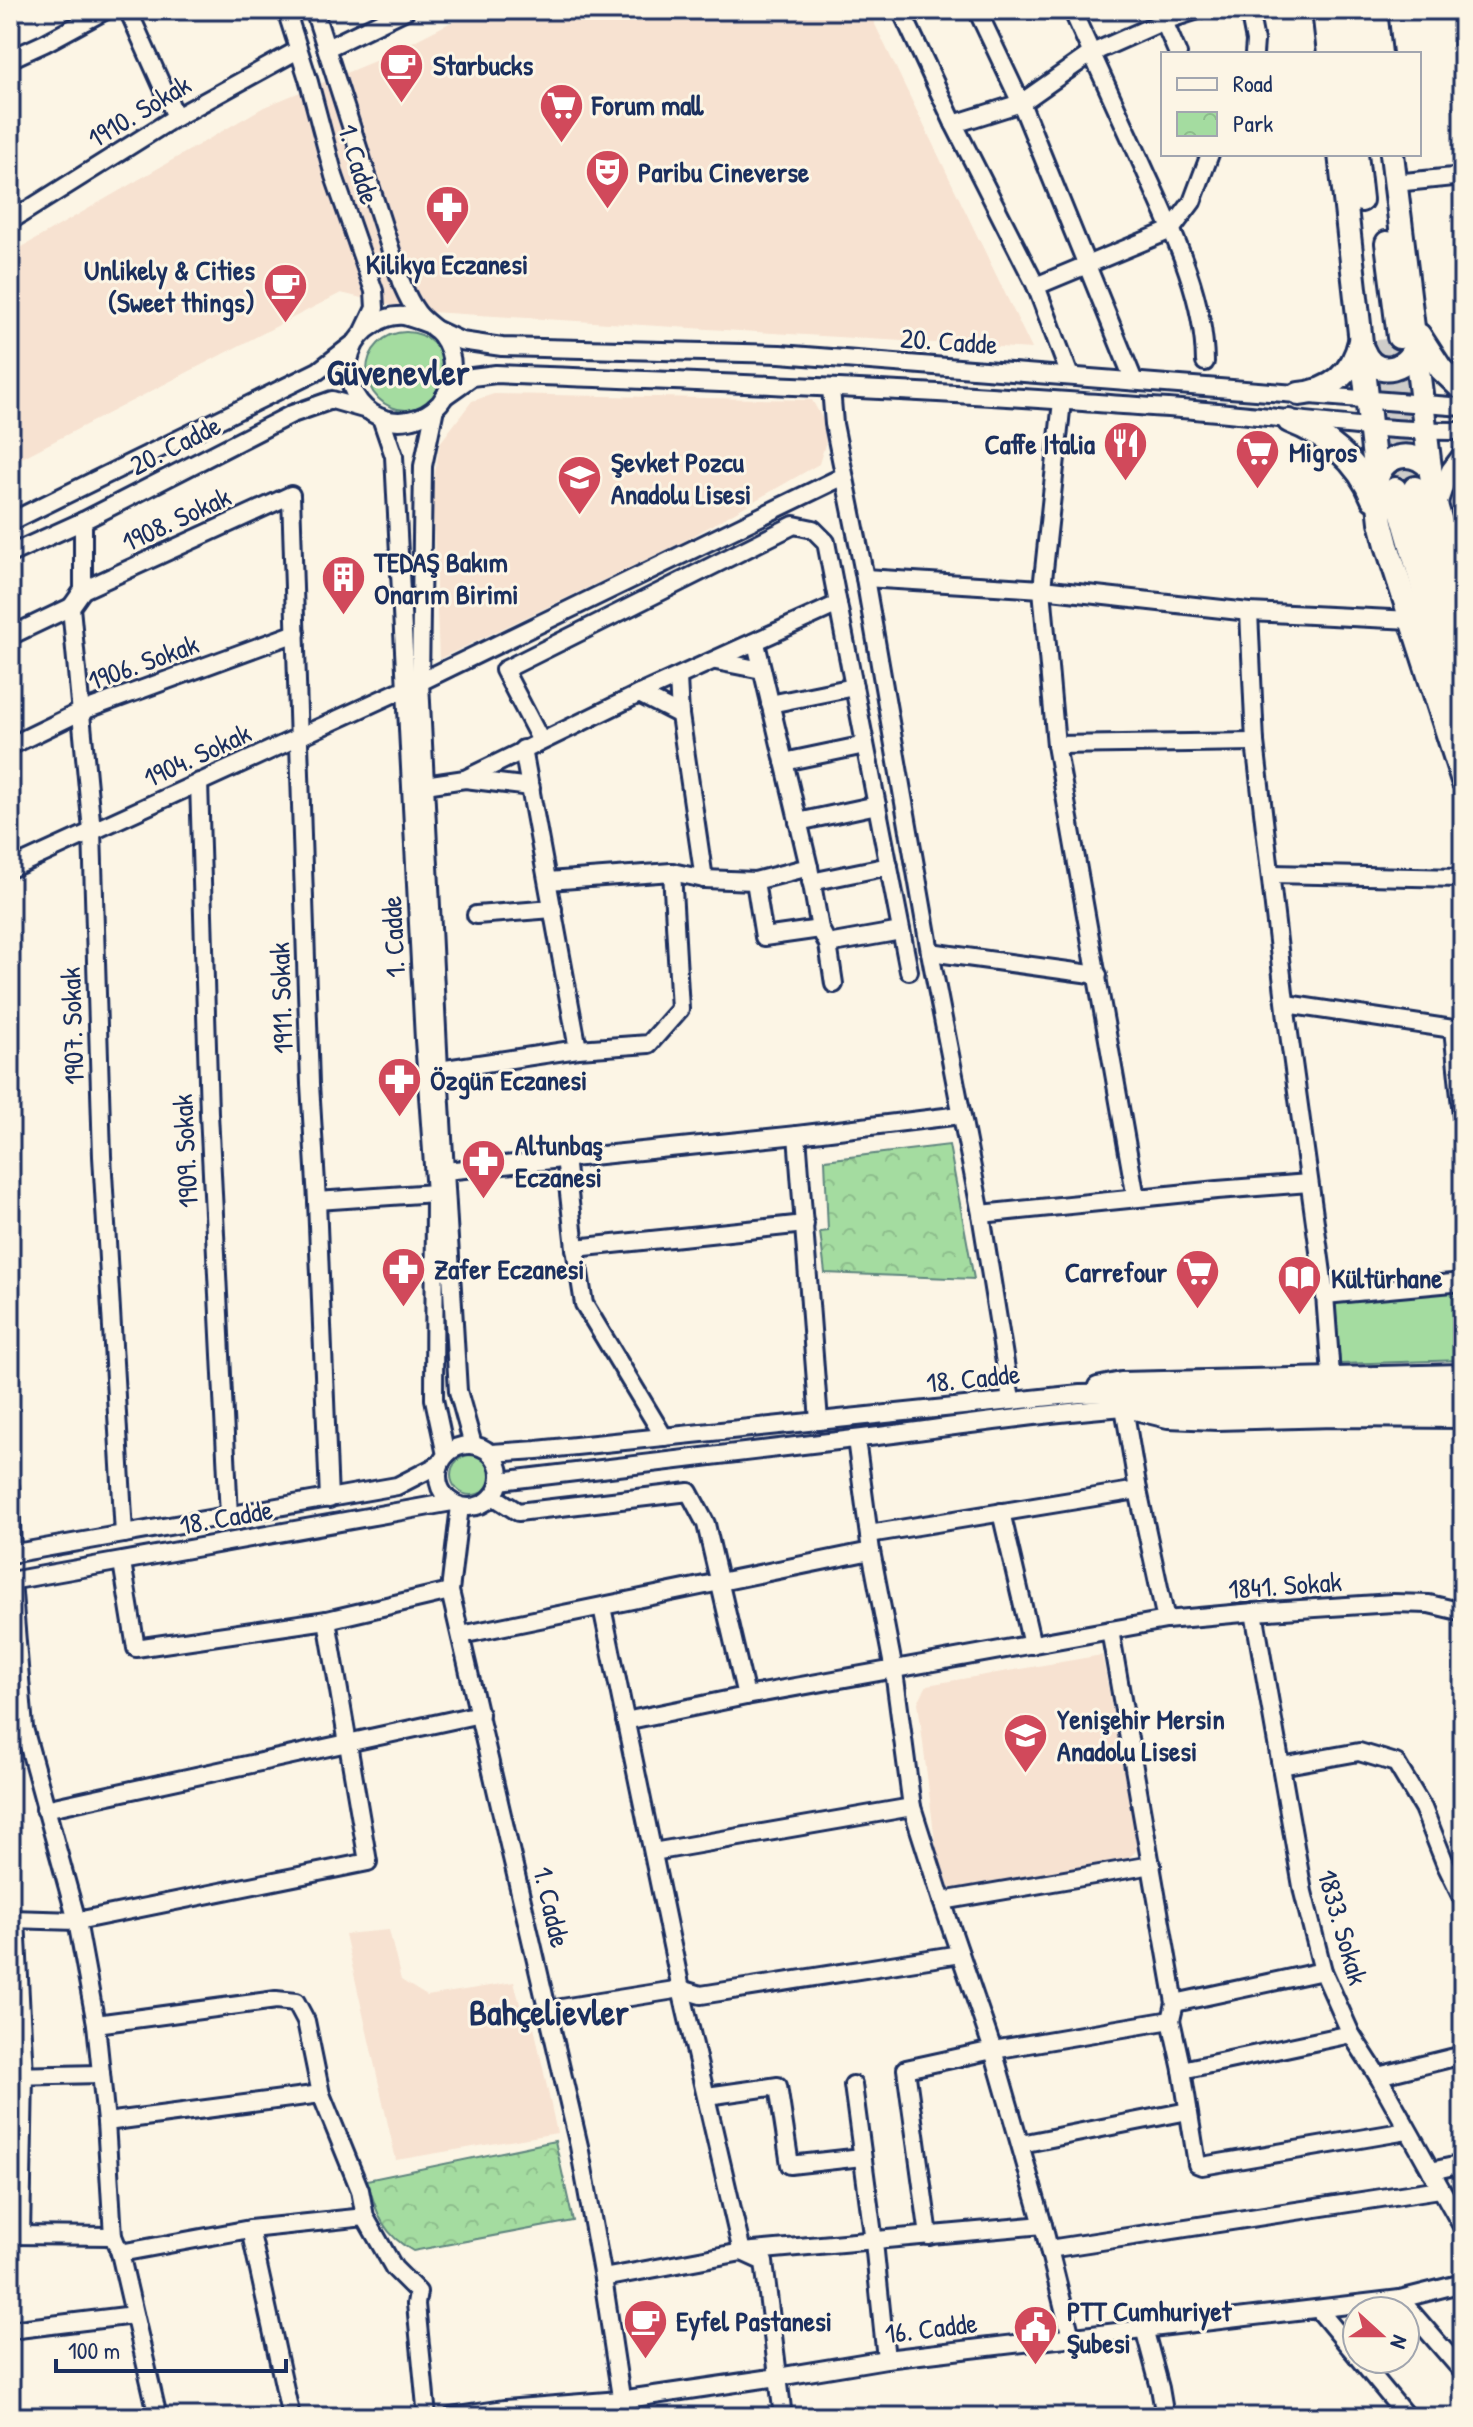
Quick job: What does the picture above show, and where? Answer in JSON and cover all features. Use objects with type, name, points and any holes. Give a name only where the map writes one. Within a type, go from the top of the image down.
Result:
[{"type":"main road","points":[[1324,10],[1329,52]]},
{"type":"main road","points":[[1340,10],[1345,52]]},
{"type":"main road","points":[[1359,10],[1364,52]]},
{"type":"main road","points":[[1375,10],[1380,52]]},
{"type":"main road","points":[[1341,156],[1388,335],[1422,404],[1437,508],[1463,598]]},
{"type":"main road","points":[[1356,156],[1388,335]]},
{"type":"main road","points":[[1376,156],[1388,335]]},
{"type":"main road","points":[[1392,156],[1395,183],[1388,335],[1366,400],[1370,428],[1395,487],[1463,728]]},
{"type":"main road","points":[[1388,335],[1432,357],[1463,390]]},
{"type":"main road","points":[[1299,394],[1329,386],[1346,372],[1358,352],[1388,335]]},
{"type":"main road","points":[[1289,421],[1327,440],[1349,461],[1368,488],[1463,781]]},
{"type":"main road","points":[[1430,468],[1425,462],[1411,456],[1396,457],[1384,465],[1377,477],[1395,487],[1428,543],[1463,661]]},
{"type":"main road","points":[[1381,522],[1395,487]]},
{"type":"main road","points":[[1127,1407],[1168,1416],[1217,1418],[1463,1416]]},
{"type":"street","points":[[10,59],[106,10]]},
{"type":"street","points":[[128,10],[176,117]]},
{"type":"street","name":"1. Cadde","points":[[286,10],[334,176],[374,291],[375,308],[359,337]]},
{"type":"street","name":"1. Cadde","points":[[314,10],[401,282],[415,311],[430,326]]},
{"type":"street","points":[[327,48],[406,10]]},
{"type":"street","points":[[901,10],[954,124],[1036,286],[1070,376]]},
{"type":"street","points":[[977,10],[1021,103],[1134,381]]},
{"type":"street","points":[[1072,10],[1171,230],[1196,299],[1205,337],[1205,362]]},
{"type":"street","points":[[954,124],[1021,103],[1092,53],[1162,16],[1198,10]]},
{"type":"street","points":[[1249,10],[1254,52]]},
{"type":"street","points":[[1162,16],[1177,52]]},
{"type":"street","name":"1910. Sokak","points":[[10,221],[176,117],[298,50]]},
{"type":"street","points":[[1036,286],[1171,230],[1192,202],[1209,156]]},
{"type":"street","points":[[1395,183],[1463,176]]},
{"type":"street","points":[[403,316],[430,326],[441,336],[452,358],[452,377],[440,402],[418,418],[400,421],[374,414],[355,396],[348,379],[348,362],[359,337],[385,318],[403,316]]},
{"type":"street","name":"20. Cadde","points":[[430,326],[461,341],[502,347],[780,354],[1463,407]]},
{"type":"street","name":"20. Cadde","points":[[10,522],[318,371],[359,337]]},
{"type":"street","name":"20. Cadde","points":[[440,402],[472,377],[496,374],[1062,401],[1229,413],[1370,428],[1463,431]]},
{"type":"street","points":[[831,388],[834,424],[981,1214],[1011,1400]]},
{"type":"street","name":"20. Cadde","points":[[10,554],[83,521],[292,414],[332,400],[374,414]]},
{"type":"street","points":[[1062,401],[1042,589],[1056,745],[1136,1198]]},
{"type":"street","name":"1. Cadde","points":[[440,402],[423,466],[413,685],[424,1040],[435,1193],[434,1399],[443,1459]]},
{"type":"street","name":"1. Cadde","points":[[374,414],[394,456],[413,685],[425,785],[458,1391],[473,1445]]},
{"type":"street","points":[[1437,508],[1444,481],[1463,453]]},
{"type":"street","name":"1904. Sokak","points":[[10,869],[413,685],[844,476]]},
{"type":"street","name":"1908. Sokak","points":[[83,590],[291,495]]},
{"type":"street","name":"1911. Sokak","points":[[291,495],[310,1084],[329,1499]]},
{"type":"street","points":[[10,636],[71,607],[83,590],[83,521]]},
{"type":"street","points":[[541,741],[504,670],[794,525],[813,529],[826,542],[909,971]]},
{"type":"street","points":[[865,578],[1042,589],[1249,612],[1411,620]]},
{"type":"street","points":[[465,779],[639,694],[838,604]]},
{"type":"street","name":"1907. Sokak","points":[[71,607],[92,831],[102,1156],[124,1534]]},
{"type":"street","points":[[1249,612],[1255,742],[1325,1295],[1331,1375]]},
{"type":"street","name":"1906. Sokak","points":[[10,746],[80,712],[296,633]]},
{"type":"street","points":[[756,643],[834,984]]},
{"type":"street","points":[[716,661],[762,670]]},
{"type":"street","points":[[678,678],[680,715],[704,879]]},
{"type":"street","points":[[770,704],[854,687]]},
{"type":"street","points":[[639,694],[680,715]]},
{"type":"street","points":[[1056,745],[1255,742]]},
{"type":"street","points":[[784,762],[865,745]]},
{"type":"street","points":[[523,749],[578,1049]]},
{"type":"street","points":[[425,785],[465,779],[531,787]]},
{"type":"street","name":"1909. Sokak","points":[[199,782],[209,1128],[229,1516]]},
{"type":"street","points":[[798,822],[877,805]]},
{"type":"street","points":[[548,881],[672,872],[704,879],[755,881],[889,866]]},
{"type":"street","points":[[439,1070],[578,1049],[649,1044],[680,1009],[672,872]]},
{"type":"street","points":[[1271,874],[1460,878]]},
{"type":"street","points":[[755,881],[764,937],[901,931]]},
{"type":"street","points":[[476,915],[553,909]]},
{"type":"street","points":[[930,952],[1098,975]]},
{"type":"street","points":[[1286,1004],[1453,1029],[1463,1126]]},
{"type":"street","points":[[445,1171],[961,1115]]},
{"type":"street","points":[[797,1135],[819,1421]]},
{"type":"street","points":[[565,1157],[584,1304],[664,1437]]},
{"type":"street","points":[[981,1214],[1309,1183]]},
{"type":"street","points":[[317,1201],[435,1193]]},
{"type":"street","points":[[575,1248],[805,1224]]},
{"type":"street","points":[[1325,1295],[1463,1282]]},
{"type":"street","points":[[1043,1397],[1121,1381],[1463,1373]]},
{"type":"street","name":"18. Cadde","points":[[491,1453],[1043,1397],[1212,1390],[1330,1391],[1463,1387]]},
{"type":"street","name":"18. Cadde","points":[[496,1488],[948,1425],[1127,1407],[1203,1403],[1416,1404],[1463,1401]]},
{"type":"street","points":[[1127,1407],[1138,1490],[1166,1620]]},
{"type":"street","points":[[856,1439],[871,1551],[894,1671],[912,1807],[993,2050],[1071,2337]]},
{"type":"street","points":[[473,1445],[491,1453],[497,1461],[496,1488],[478,1506],[456,1504],[444,1494],[438,1474],[443,1459],[459,1446],[473,1445]]},
{"type":"street","name":"18. Cadde","points":[[11,1554],[397,1486],[443,1459]]},
{"type":"street","points":[[10,1488],[11,1554]]},
{"type":"street","points":[[496,1488],[518,1512],[689,1492],[706,1524],[746,1696]]},
{"type":"street","points":[[869,1534],[1138,1490]]},
{"type":"street","name":"1. Cadde","points":[[456,1504],[450,1591],[579,2146],[624,2417]]},
{"type":"street","name":"18. Cadde","points":[[11,1581],[456,1504]]},
{"type":"street","points":[[1001,1512],[1032,1645]]},
{"type":"street","points":[[461,1635],[871,1551]]},
{"type":"street","points":[[122,1562],[136,1648],[327,1620],[450,1591]]},
{"type":"street","points":[[11,1581],[24,1728],[77,1921],[96,2024],[113,2236],[120,2253],[158,2417]]},
{"type":"street","name":"1841. Sokak","points":[[625,1721],[1166,1620],[1393,1603],[1462,1609]]},
{"type":"street","points":[[602,1607],[681,1989],[742,2252]]},
{"type":"street","name":"1833. Sokak","points":[[1254,1612],[1303,1892],[1323,1971],[1351,2034],[1463,2228]]},
{"type":"street","points":[[113,2236],[15,2235],[17,2075],[13,1919],[77,1921],[368,1862],[327,1620]]},
{"type":"street","points":[[1110,1630],[1175,2003],[1171,2020],[1197,2164],[1202,2166],[1407,2131]]},
{"type":"street","points":[[45,1809],[480,1714]]},
{"type":"street","points":[[1281,1766],[1359,1752],[1396,1763],[1423,1808],[1463,1900]]},
{"type":"street","points":[[653,1852],[912,1807]]},
{"type":"street","points":[[1445,1863],[1463,1858]]},
{"type":"street","points":[[942,1901],[1152,1865]]},
{"type":"street","points":[[549,2010],[681,1989],[701,1995],[960,1954]]},
{"type":"street","points":[[1175,2003],[1323,1971]]},
{"type":"street","points":[[96,2024],[276,2000],[296,2002],[306,2021],[321,2094],[360,2190],[365,2217],[394,2268],[418,2292],[416,2304],[427,2417]]},
{"type":"street","points":[[929,2236],[906,2069],[993,2050],[1171,2020]]},
{"type":"street","points":[[1182,2070],[1351,2034]]},
{"type":"street","points":[[1378,2076],[1463,2055]]},
{"type":"street","points":[[17,2075],[101,2074]]},
{"type":"street","points":[[853,2085],[886,2359]]},
{"type":"street","points":[[707,2096],[778,2086],[790,2165],[862,2157]]},
{"type":"street","points":[[106,2122],[321,2094]]},
{"type":"street","points":[[1021,2144],[1188,2111]]},
{"type":"street","points":[[1431,2171],[1463,2164]]},
{"type":"street","points":[[1049,2249],[1440,2189]]},
{"type":"street","points":[[120,2253],[250,2229],[365,2217]]},
{"type":"street","points":[[603,2278],[742,2252],[1043,2225]]},
{"type":"street","points":[[250,2229],[291,2417]]},
{"type":"street","points":[[742,2252],[764,2262],[783,2417]]},
{"type":"street","name":"16. Cadde","points":[[1416,2295],[1463,2283]]},
{"type":"street","name":"16. Cadde","points":[[452,2417],[620,2400],[886,2359],[1341,2306]]},
{"type":"street","points":[[1318,2309],[1341,2337]]},
{"type":"street","points":[[10,2330],[134,2315]]},
{"type":"street","points":[[1421,2323],[1463,2372]]},
{"type":"street","points":[[1144,2328],[1165,2417]]},
{"type":"street","points":[[1372,2375],[1407,2417]]},
{"type":"shaded area","points":[[475,10],[868,10],[1032,349],[415,311],[341,293],[10,464],[10,254],[264,107],[377,60]]},
{"type":"shaded area","name":"Şevket Pozcu Anadolu Lisesi","points":[[494,394],[812,400],[825,423],[826,441],[819,464],[679,544],[439,659],[432,490],[440,443],[472,401]]},
{"type":"shaded area","name":"Yenişehir Mersin Anadolu Lisesi","points":[[1102,1655],[1140,1847],[1124,1863],[960,1893],[949,1887],[936,1850],[918,1702],[927,1685]]},
{"type":"shaded area","points":[[389,1930],[401,1980],[427,1996],[514,1982],[523,2015],[533,2022],[557,2133],[396,2160],[345,1934]]},
{"type":"green space","points":[[406,332],[421,335],[438,349],[445,371],[442,386],[428,403],[406,410],[391,407],[374,393],[367,371],[370,356],[384,339]]},
{"type":"green space","points":[[949,1145],[974,1279],[825,1273],[820,1232],[828,1231],[825,1160]]},
{"type":"green space","points":[[1463,1287],[1463,1360],[1340,1364],[1335,1302]]},
{"type":"green space","points":[[471,1455],[485,1461],[491,1475],[485,1489],[471,1495],[457,1489],[451,1475],[457,1461]]},
{"type":"green space","points":[[555,2141],[573,2221],[413,2251],[387,2229],[367,2180]]},
{"type":"tunnel","points":[[1399,337],[1415,488]]},
{"type":"tunnel","points":[[1377,340],[1395,489]]},
{"type":"place","name":"Starbucks","points":[[402,104]]},
{"type":"place","name":"Forum mall","points":[[561,144]]},
{"type":"place","name":"Paribu Cineverse","points":[[607,211]]},
{"type":"place","name":"Kilikya Eczanesi","points":[[447,246]]},
{"type":"place","name":"Unlikely & Cities (Sweet things)","points":[[286,325]]},
{"type":"place","name":"Caffe Italia","points":[[1126,483]]},
{"type":"place","name":"Migros","points":[[1258,491]]},
{"type":"place","name":"Şevket Pozcu Anadolu Lisesi","points":[[580,517]]},
{"type":"place","name":"TEDAŞ Bakım Onarım Birimi","points":[[343,617]]},
{"type":"place","name":"Özgün Eczanesi","points":[[399,1119]]},
{"type":"place","name":"Altunbaş Eczanesi","points":[[484,1200]]},
{"type":"place","name":"Zafer Eczanesi","points":[[403,1308]]},
{"type":"place","name":"Carrefour","points":[[1198,1311]]},
{"type":"place","name":"Kültürhane","points":[[1300,1317]]},
{"type":"place","name":"Yenişehir Mersin Anadolu Lisesi","points":[[1026,1774]]},
{"type":"place","name":"Eyfel Pastanesi","points":[[645,2360]]},
{"type":"place","name":"PTT Cumhuriyet Şubesi","points":[[1036,2366]]},
{"type":"district","name":"Güvenevler","points":[[398,371]]},
{"type":"district","name":"Bahçelievler","points":[[549,2011]]}]
